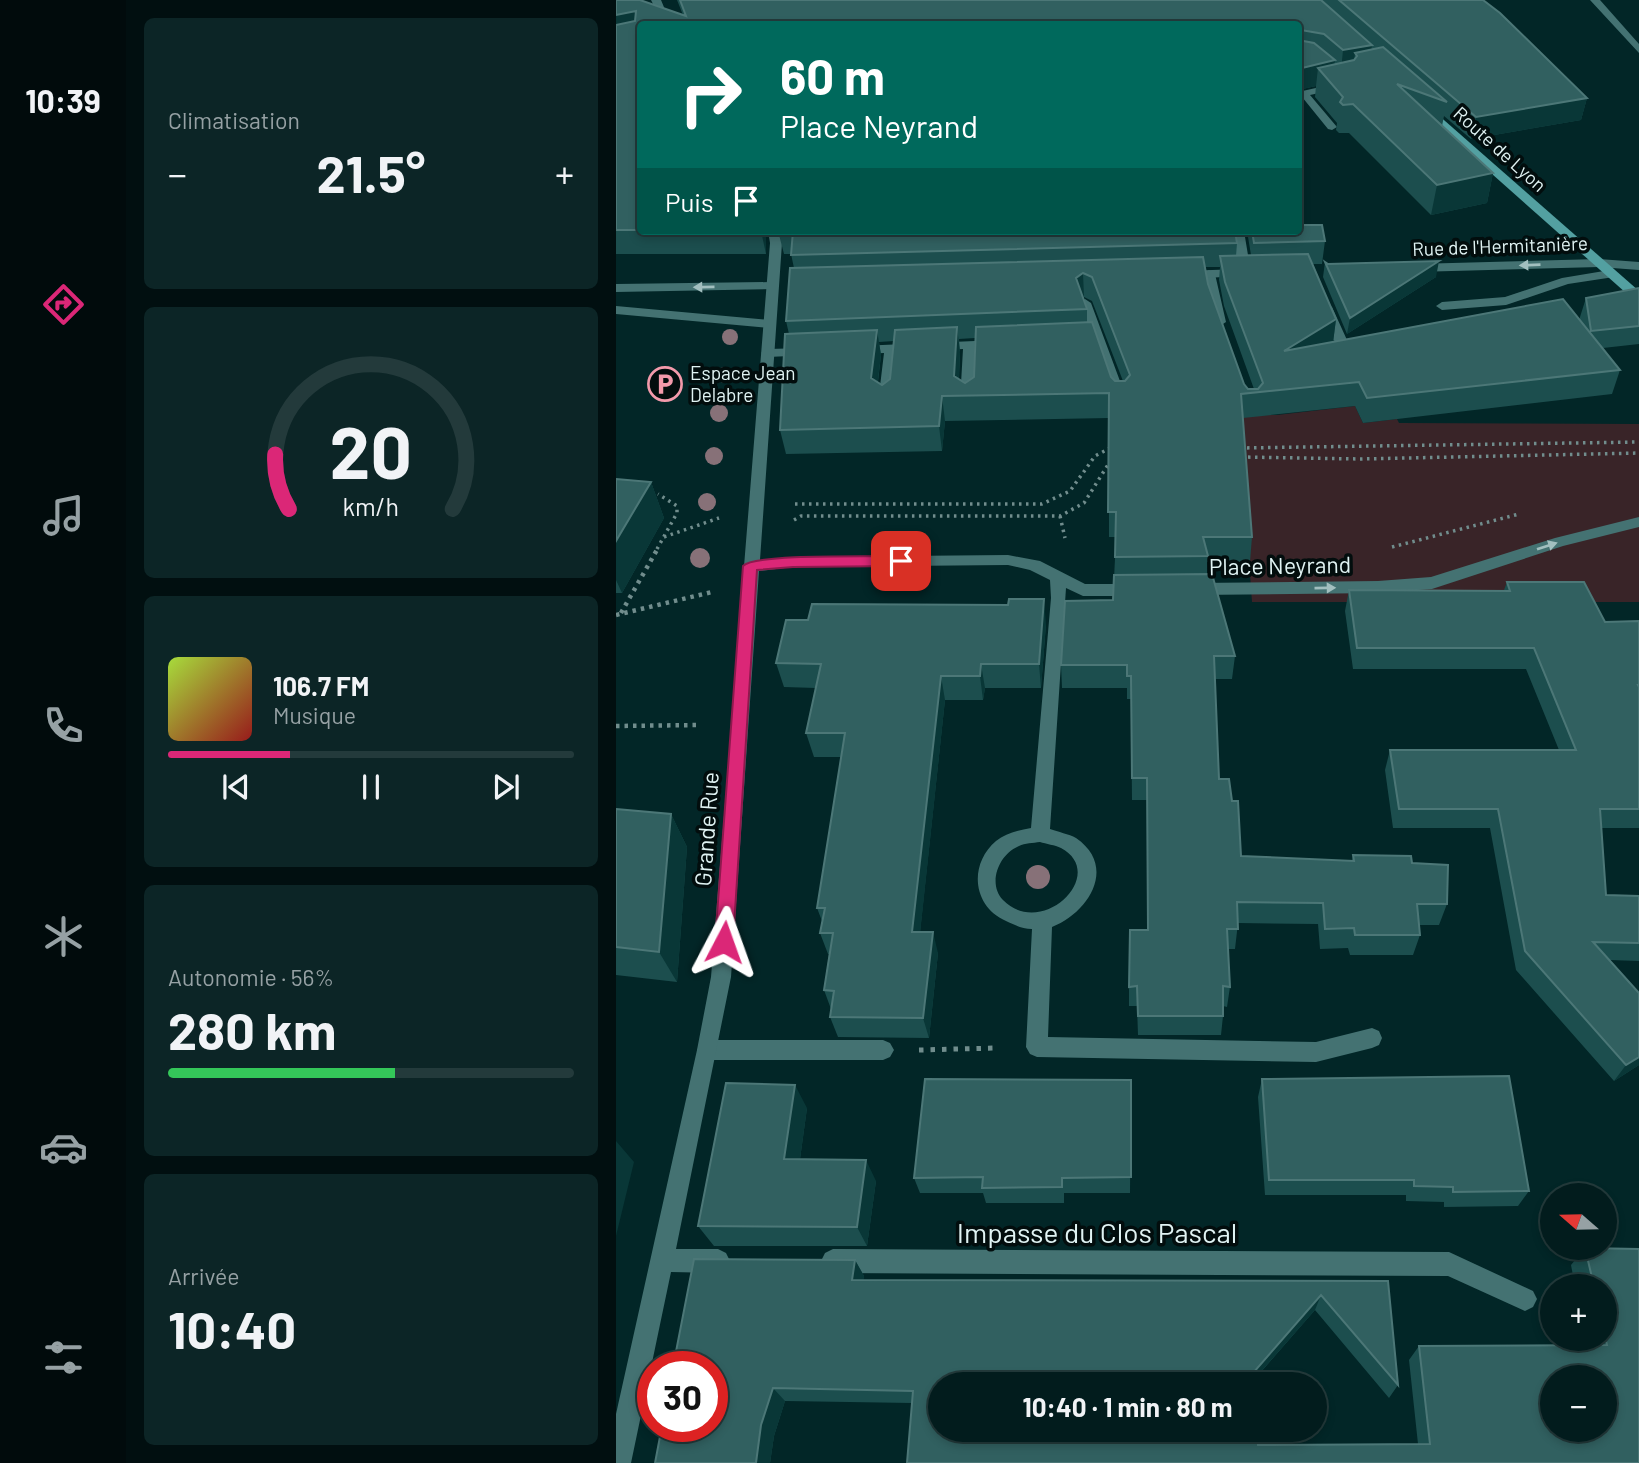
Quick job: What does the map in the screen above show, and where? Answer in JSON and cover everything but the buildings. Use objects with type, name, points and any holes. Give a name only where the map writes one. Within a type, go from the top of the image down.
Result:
[{"type":"main road","name":"Route de Lyon","points":[[1411,96],[1639,298]]},
{"type":"street","points":[[656,0],[666,21]]},
{"type":"street","points":[[1595,0],[1639,50]]},
{"type":"street","points":[[1302,93],[1346,84],[1338,77],[1348,75]]},
{"type":"street","points":[[1302,94],[1332,127]]},
{"type":"street","name":"Grande Rue","points":[[618,1463],[708,1050],[721,977],[769,324],[779,286],[774,235]]},
{"type":"street","points":[[1168,275],[1252,273],[1239,235]]},
{"type":"street","name":"Rue de l'Hermitanière","points":[[1406,268],[1599,263],[1639,266]]},
{"type":"street","points":[[1209,274],[1215,307],[1224,332]]},
{"type":"street","points":[[1442,306],[1506,301],[1566,281],[1610,274]]},
{"type":"street","points":[[616,289],[779,286]]},
{"type":"street","points":[[1321,294],[1340,340]]},
{"type":"street","points":[[1085,303],[1120,400]]},
{"type":"street","points":[[616,310],[769,324]]},
{"type":"street","points":[[1060,342],[1099,341]]},
{"type":"street","points":[[850,350],[1009,344]]},
{"type":"street","points":[[967,401],[970,345]]},
{"type":"street","points":[[885,403],[891,349]]},
{"type":"street","points":[[768,354],[822,351]]},
{"type":"street","name":"Place Neyrand","points":[[1179,589],[1378,587],[1432,583],[1560,542],[1639,522]]},
{"type":"street","points":[[751,574],[793,562],[1008,560],[1034,565],[1083,590],[1153,589]]},
{"type":"street","points":[[1040,834],[1059,598],[1058,577]]},
{"type":"street","points":[[1040,834],[1056,836],[1070,844],[1082,854],[1088,867],[1088,881],[1083,896],[1058,917],[1042,921],[1025,921],[1009,916],[996,906],[986,880],[993,859],[1008,842],[1040,834]]},
{"type":"street","points":[[1042,921],[1037,1048],[1316,1052],[1372,1038]]},
{"type":"street","points":[[708,1050],[883,1050]]},
{"type":"street","points":[[662,1260],[738,1261]]},
{"type":"street","name":"Impasse du Clos Pascal","points":[[808,1261],[1449,1264],[1525,1299]]},
{"type":"path","points":[[1227,447],[1639,442]]},
{"type":"path","points":[[664,537],[756,504],[1042,503],[1063,496],[1076,485],[1093,456],[1108,447],[1121,447]]},
{"type":"path","points":[[1239,457],[1361,458],[1639,453]]},
{"type":"path","points":[[790,521],[801,516],[1060,516],[1084,503],[1111,460],[1117,456]]},
{"type":"path","points":[[618,614],[675,519],[677,506],[659,494]]},
{"type":"path","points":[[1385,548],[1527,512]]},
{"type":"path","points":[[1060,516],[1060,524],[1071,547]]},
{"type":"path","points":[[618,614],[751,574]]},
{"type":"path","points":[[616,726],[740,724]]},
{"type":"path","points":[[883,1050],[1037,1048]]},
{"type":"shaded area","points":[[1355,406],[1363,423],[1397,419],[1399,423],[1639,424],[1639,602],[1252,602],[1242,462],[1214,416],[1277,415]]},
{"type":"place","name":"Espace Jean Delabre","points":[[665,384]]},
{"type":"route","points":[[724,942],[751,566],[793,562],[901,561]]}]
